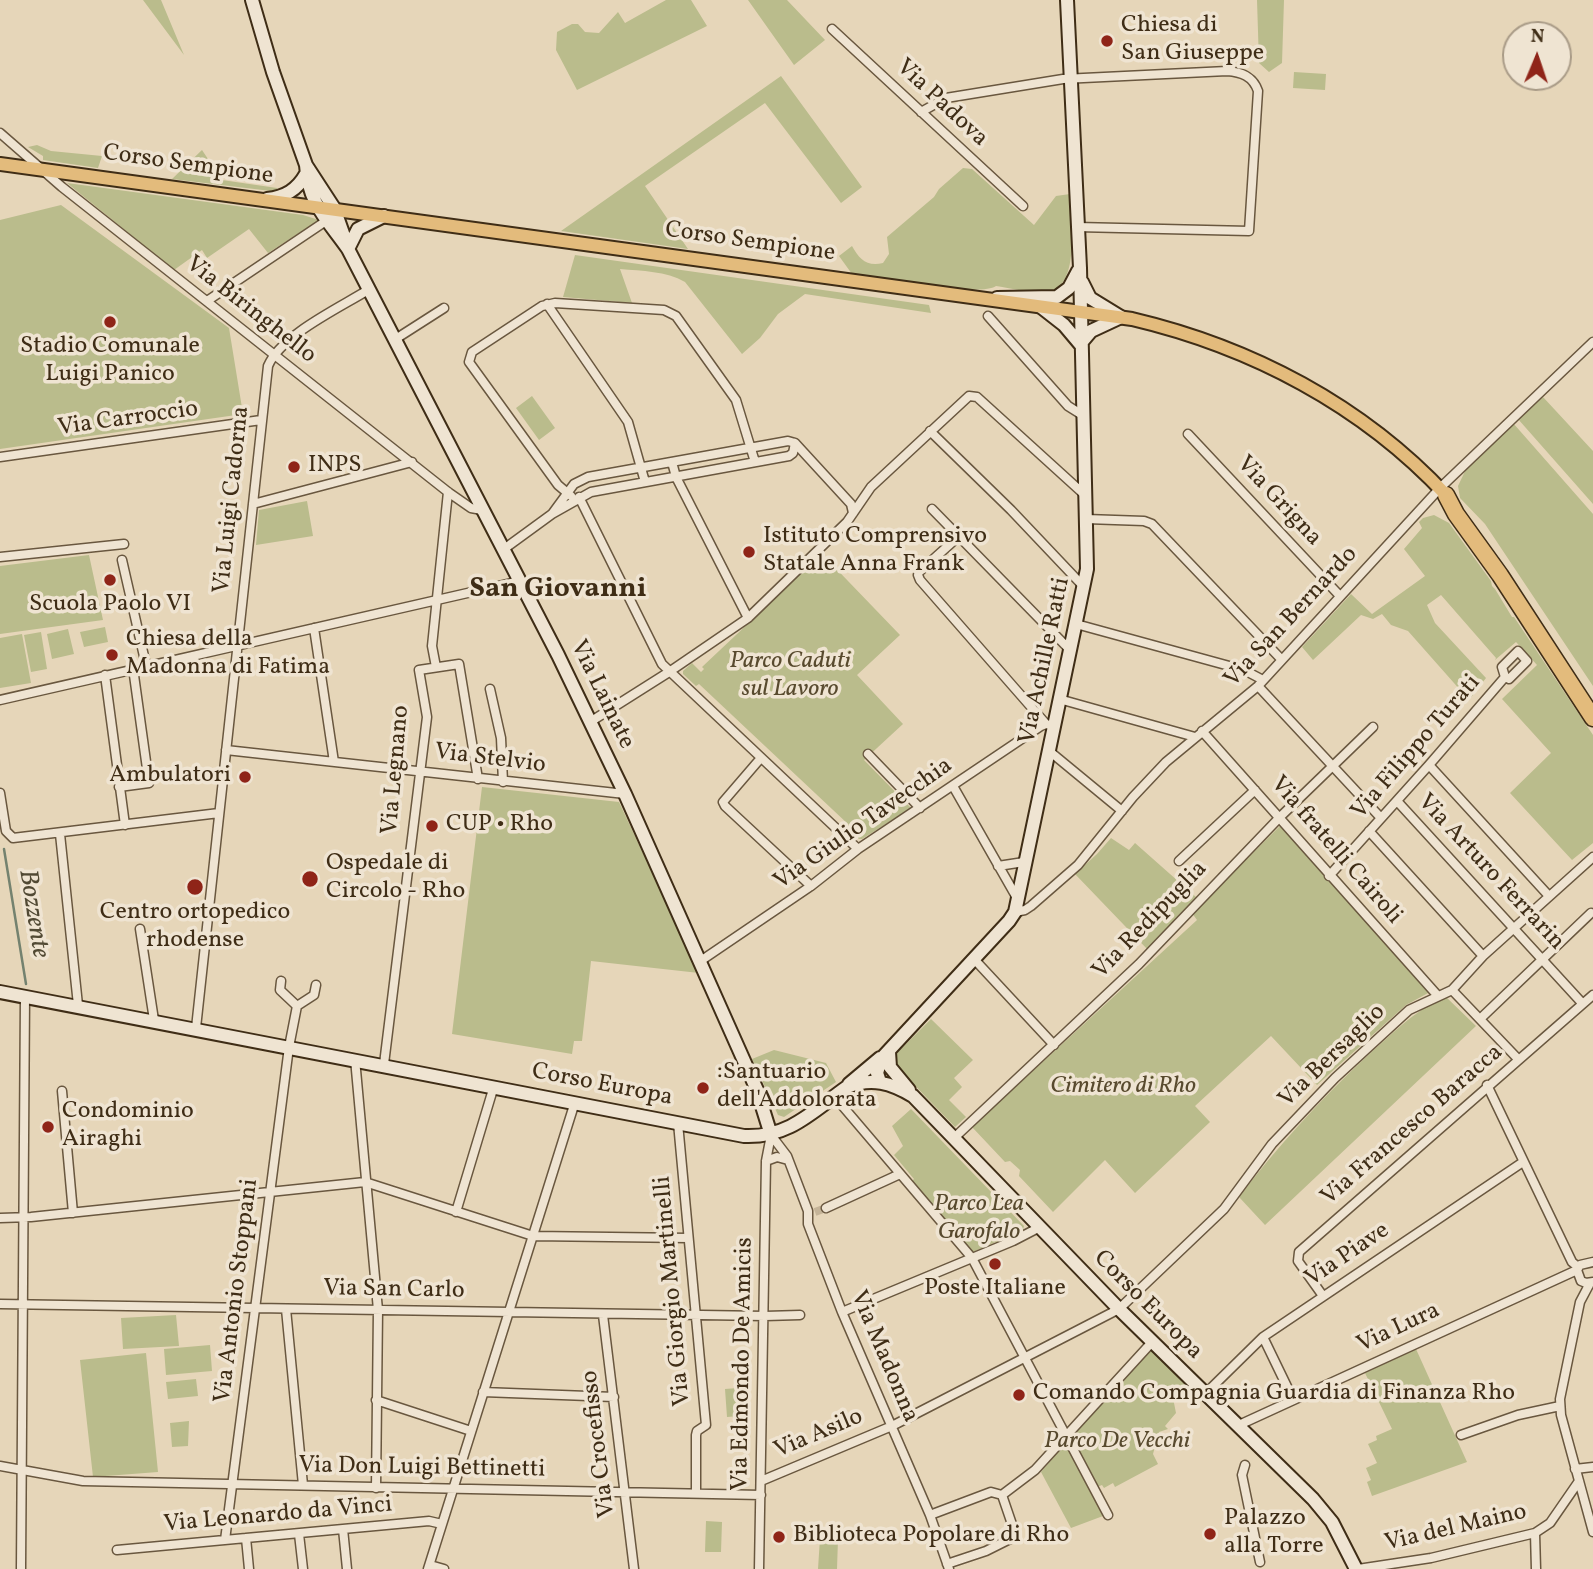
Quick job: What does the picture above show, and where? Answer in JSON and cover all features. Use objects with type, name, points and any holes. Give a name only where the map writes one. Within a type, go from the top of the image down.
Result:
[{"type":"highway","name":"Corso Sempione","points":[[1443,491],[1466,512],[1486,538],[1593,702]]},
{"type":"highway","name":"Corso Sempione","points":[[1443,491],[1593,718]]},
{"type":"main road","name":"Corso Sempione","points":[[0,163],[1121,317],[1192,336],[1277,369],[1332,401],[1388,440],[1443,491]]},
{"type":"street","name":"Via Lainate","points":[[252,0],[306,169],[309,193],[348,249]]},
{"type":"street","name":"Via Achille Ratti","points":[[847,1087],[853,1079],[889,1052],[1009,921],[1016,905],[1048,750],[1050,725],[1059,699],[1084,587],[1087,559],[1080,268],[1067,0]]},
{"type":"street","name":"Via Padova","points":[[832,29],[1023,206]]},
{"type":"street","points":[[921,112],[946,98],[1070,79],[1227,71],[1247,75],[1256,85],[1258,91],[1250,232],[1077,227]]},
{"type":"street","name":"Via Biringhello","points":[[0,132],[42,169],[448,492],[471,508],[482,510]]},
{"type":"street","name":"Via Lainate","points":[[306,169],[334,208],[348,249],[368,290],[520,581],[625,794],[757,1090],[771,1135]]},
{"type":"street","points":[[266,199],[279,198],[300,185],[306,169]]},
{"type":"street","points":[[348,249],[358,229],[384,216]]},
{"type":"street","points":[[207,301],[323,223],[329,222]]},
{"type":"street","points":[[987,299],[1057,297],[1069,288],[1080,268]]},
{"type":"street","points":[[1080,268],[1084,291],[1090,298],[1121,317]]},
{"type":"street","points":[[273,354],[297,335],[368,290]]},
{"type":"street","points":[[547,304],[628,422],[645,482]]},
{"type":"street","points":[[579,497],[558,485],[469,362],[472,352],[547,304],[671,312],[736,400],[755,462]]},
{"type":"street","points":[[1041,307],[1064,325],[1080,344],[1091,331],[1121,317]]},
{"type":"street","points":[[394,340],[444,308]]},
{"type":"street","points":[[988,316],[1068,406],[1084,416]]},
{"type":"street","name":"Via San Bernardo","points":[[1016,905],[1025,910],[1078,865],[1166,762],[1261,683],[1340,596],[1593,342]]},
{"type":"street","name":"Via Luigi Cadorna","points":[[196,1028],[261,420],[268,366],[273,354]]},
{"type":"street","points":[[590,722],[748,618],[853,513],[872,487],[930,431],[973,395],[1086,497]]},
{"type":"street","name":"Via Carroccio","points":[[0,457],[261,420]]},
{"type":"street","points":[[930,431],[1011,510],[1084,587]]},
{"type":"street","name":"Via Grigna","points":[[1188,435],[1340,596]]},
{"type":"street","points":[[552,514],[574,484],[588,477],[788,441],[795,443],[851,504],[853,513]]},
{"type":"street","points":[[504,550],[552,514],[591,492],[789,456],[793,453],[795,443]]},
{"type":"street","points":[[253,504],[412,462]]},
{"type":"street","points":[[672,462],[676,477],[748,618]]},
{"type":"street","points":[[574,484],[573,490],[579,497],[662,664],[858,849]]},
{"type":"street","points":[[448,492],[432,646],[436,667],[459,664],[478,779]]},
{"type":"street","points":[[932,509],[1070,650]]},
{"type":"street","points":[[1086,519],[1143,521],[1152,524],[1281,659]]},
{"type":"street","points":[[958,537],[919,572],[919,580],[1050,725]]},
{"type":"street","points":[[0,557],[124,544]]},
{"type":"street","points":[[122,560],[146,665]]},
{"type":"street","points":[[0,700],[520,581]]},
{"type":"street","points":[[1076,624],[1244,670],[1261,683],[1381,818]]},
{"type":"street","points":[[314,628],[334,762]]},
{"type":"street","name":"Via Legnano","points":[[384,1064],[426,717],[419,670],[436,667]]},
{"type":"street","points":[[119,787],[149,783],[133,668]]},
{"type":"street","points":[[105,675],[125,825]]},
{"type":"street","name":"Via Filippo Turati","points":[[1329,876],[1505,677]]},
{"type":"street","points":[[490,689],[501,738],[503,782]]},
{"type":"street","points":[[1059,699],[1198,734]]},
{"type":"street","name":"Via Giulio Tavecchia","points":[[699,962],[811,886],[858,849],[1050,725]]},
{"type":"street","name":"Via Redipuglia","points":[[954,1138],[1147,956],[1280,817],[1373,727]]},
{"type":"street","name":"Via fratelli Cairoli","points":[[1198,734],[1280,817],[1329,876],[1438,996]]},
{"type":"street","name":"Via Stelvio","points":[[226,750],[625,794]]},
{"type":"street","points":[[1048,750],[1122,811]]},
{"type":"street","points":[[868,754],[920,808]]},
{"type":"street","points":[[760,759],[723,802],[725,807],[811,886]]},
{"type":"street","points":[[1429,765],[1549,896]]},
{"type":"street","points":[[953,786],[998,866],[1016,905]]},
{"type":"street","points":[[1179,861],[1255,790]]},
{"type":"street","points":[[0,793],[3,834],[19,839],[219,813]]},
{"type":"street","name":"Via Arturo Ferrarin","points":[[1397,801],[1582,1003]]},
{"type":"street","points":[[1369,831],[1483,956]]},
{"type":"street","points":[[60,834],[78,1005]]},
{"type":"street","name":"Via Bersaglio","points":[[1025,1358],[1119,1309],[1224,1209],[1272,1144],[1335,1078],[1409,1010],[1452,990],[1483,956],[1593,857]]},
{"type":"street","points":[[998,866],[1024,862]]},
{"type":"street","points":[[1480,1019],[1591,913]]},
{"type":"street","points":[[140,929],[154,1020]]},
{"type":"street","points":[[974,959],[1054,1045]]},
{"type":"street","points":[[281,981],[280,990],[297,1006],[314,995],[316,985]]},
{"type":"street","points":[[1452,990],[1518,1059]]},
{"type":"street","name":"Corso Europa","points":[[0,992],[384,1064],[744,1136],[771,1135],[799,1122],[847,1087],[866,1082],[899,1087],[914,1096],[1119,1309],[1313,1499],[1332,1522],[1357,1569]]},
{"type":"street","name":"Via Francesco Baracca","points":[[1323,1296],[1298,1261],[1299,1252],[1593,995]]},
{"type":"street","points":[[22,1569],[25,996]]},
{"type":"street","name":"Via Antonio Stoppani","points":[[225,1540],[289,1048],[297,1006]]},
{"type":"street","points":[[889,1052],[890,1067],[914,1096]]},
{"type":"street","name":"Via Achille Ratti","points":[[880,1082],[886,1072],[889,1052]]},
{"type":"street","points":[[355,1059],[378,1310],[376,1488]]},
{"type":"street","points":[[456,1212],[494,1086]]},
{"type":"street","points":[[1487,1086],[1577,1268],[1580,1280],[1580,1302],[1560,1406],[1593,1532]]},
{"type":"street","points":[[62,1091],[73,1213]]},
{"type":"street","points":[[834,1096],[972,1258],[1108,1516]]},
{"type":"street","points":[[444,1569],[429,1567],[575,1102]]},
{"type":"street","name":"Via Giorgio Martinelli","points":[[678,1123],[706,1425],[697,1431],[696,1435],[696,1493]]},
{"type":"street","name":"Via Madonna","points":[[771,1135],[784,1150],[811,1214],[808,1224],[842,1312],[930,1515],[948,1566]]},
{"type":"street","name":"Via Edmondo De Amicis","points":[[759,1569],[766,1161],[771,1135]]},
{"type":"street","points":[[766,1161],[777,1157],[788,1160]]},
{"type":"street","name":"Via Piave","points":[[1205,1394],[1263,1337],[1523,1162]]},
{"type":"street","points":[[826,1208],[900,1174]]},
{"type":"street","points":[[0,1218],[23,1218],[365,1182],[533,1236],[688,1238]]},
{"type":"street","points":[[842,1312],[1040,1227]]},
{"type":"street","name":"Via Lura","points":[[1239,1425],[1577,1268],[1592,1264]]},
{"type":"street","points":[[1580,1280],[1591,1282],[1580,1302]]},
{"type":"street","name":"Via San Carlo","points":[[0,1304],[603,1315],[800,1315]]},
{"type":"street","points":[[286,1309],[303,1485]]},
{"type":"street","name":"Via Crocefisso","points":[[603,1315],[634,1569]]},
{"type":"street","points":[[1263,1337],[1293,1399]]},
{"type":"street","points":[[1002,1495],[1035,1470],[1153,1341]]},
{"type":"street","name":"Via Asilo","points":[[761,1480],[892,1426],[1025,1358]]},
{"type":"street","points":[[483,1392],[614,1397]]},
{"type":"street","points":[[376,1400],[471,1431]]},
{"type":"street","points":[[1461,1435],[1518,1415],[1560,1406]]},
{"type":"street","points":[[1245,1465],[1242,1475],[1260,1562]]},
{"type":"street","name":"Via Don Luigi Bettinetti","points":[[0,1466],[83,1481],[761,1495]]},
{"type":"street","points":[[1575,1469],[1593,1467]]},
{"type":"street","name":"Via del Maino","points":[[1357,1569],[1431,1558],[1535,1533],[1550,1523],[1579,1481]]},
{"type":"street","points":[[930,1515],[991,1492],[1002,1495]]},
{"type":"street","points":[[948,1566],[1016,1536],[1002,1495]]},
{"type":"street","name":"Via Leonardo da Vinci","points":[[117,1550],[429,1521],[442,1524]]},
{"type":"street","points":[[344,1529],[348,1569]]},
{"type":"street","points":[[1535,1533],[1536,1569]]},
{"type":"street","points":[[299,1534],[303,1569]]},
{"type":"street","points":[[246,1538],[249,1569]]},
{"type":"green space","points":[[143,0],[161,0],[184,55]]},
{"type":"green space","points":[[666,0],[691,0],[707,26],[577,90],[556,50],[557,32],[572,24],[578,24],[585,32],[599,33],[618,12],[625,23]]},
{"type":"green space","points":[[748,0],[787,0],[825,40],[794,65]]},
{"type":"green space","points":[[1257,0],[1284,0],[1282,63],[1269,72],[1259,63]]},
{"type":"green space","points":[[1294,72],[1326,74],[1325,90],[1293,88]]},
{"type":"green space","points":[[781,76],[862,187],[841,203],[765,103],[645,186],[688,249],[561,231]]},
{"type":"green space","points":[[37,145],[51,151],[102,156],[98,168],[43,160],[43,156],[28,147]]},
{"type":"green space","points":[[202,150],[222,180],[277,188],[279,192],[172,179]]},
{"type":"green space","points":[[963,168],[972,169],[1034,225],[1056,196],[1070,194],[1072,248],[1067,275],[1060,285],[1045,292],[996,286],[970,290],[852,274],[839,256],[852,246],[864,261],[872,264],[883,263],[889,254],[887,237]]},
{"type":"green space","points":[[67,183],[303,215],[319,220],[268,253],[249,229],[207,258],[202,250],[174,270]]},
{"type":"green space","name":"Stadio Comunale Luigi Panico","points":[[61,205],[229,328],[243,414],[0,449],[0,220]]},
{"type":"green space","points":[[575,255],[929,305],[931,313],[805,294],[778,314],[760,338],[742,354],[685,282],[670,276],[620,269],[632,303],[563,297]]},
{"type":"green space","points":[[532,396],[555,428],[539,440],[516,408]]},
{"type":"green space","points":[[1543,397],[1593,451],[1593,504],[1518,419]]},
{"type":"green space","points":[[1513,423],[1593,514],[1593,686],[1485,524],[1460,498],[1458,486],[1467,467]]},
{"type":"green space","points":[[307,501],[313,536],[256,545],[259,510]]},
{"type":"green space","points":[[1434,515],[1449,523],[1491,581],[1512,617],[1593,735],[1593,843],[1572,860],[1510,793],[1551,753],[1502,699],[1537,665],[1516,642],[1495,660],[1441,595],[1427,605],[1435,623],[1486,678],[1469,700],[1408,631],[1391,625],[1382,614],[1373,619],[1361,615],[1313,660],[1302,647],[1351,594],[1372,614],[1425,576],[1404,549],[1422,528],[1419,522]]},
{"type":"green space","name":"Parco Caduti sul Lavoro","points":[[822,554],[900,635],[857,675],[903,724],[864,760],[911,808],[862,839],[847,828],[849,825],[699,684],[696,686],[683,674],[692,663],[701,672],[704,669],[702,667]]},
{"type":"green space","points":[[89,555],[103,620],[0,634],[0,566]]},
{"type":"green space","points":[[105,627],[108,642],[84,647],[80,632]]},
{"type":"green space","points":[[68,629],[74,654],[52,659],[47,634]]},
{"type":"green space","points":[[41,632],[47,669],[31,672],[24,635]]},
{"type":"green space","points":[[22,634],[31,683],[0,688],[0,638]]},
{"type":"green space","points":[[482,787],[619,802],[699,973],[591,961],[582,1041],[574,1041],[572,1054],[452,1034]]},
{"type":"green space","name":"Cimitero di Rho","points":[[1280,826],[1430,992],[1406,1005],[1317,1085],[1271,1036],[1195,1106],[1210,1122],[1135,1193],[1105,1160],[1053,1212],[1019,1176],[1020,1170],[1010,1161],[1005,1162],[972,1127],[1197,920],[1192,913]]},
{"type":"green space","points":[[1111,838],[1129,850],[1135,843],[1196,897],[1148,950],[1075,874]]},
{"type":"green space","points":[[1445,996],[1476,1026],[1265,1225],[1239,1197],[1253,1178],[1299,1125],[1365,1058],[1413,1016]]},
{"type":"green space","points":[[931,1019],[973,1060],[954,1078],[962,1087],[949,1100],[966,1117],[955,1127],[895,1065],[896,1054]]},
{"type":"green space","points":[[774,1050],[826,1063],[836,1082],[784,1117],[778,1115],[752,1059]]},
{"type":"green space","name":"Parco Lea Garofalo","points":[[911,1109],[1024,1226],[1023,1230],[973,1252],[911,1182],[914,1179],[894,1155],[903,1146],[892,1126]]},
{"type":"green space","points":[[176,1315],[179,1346],[123,1349],[121,1318]]},
{"type":"green space","points":[[210,1345],[212,1371],[166,1375],[164,1349]]},
{"type":"green space","name":"Parco De Vecchi","points":[[1152,1347],[1192,1391],[1173,1398],[1176,1413],[1165,1426],[1168,1429],[1159,1432],[1153,1454],[1158,1464],[1115,1487],[1113,1483],[1104,1488],[1102,1485],[1097,1487],[1071,1438]]},
{"type":"green space","points":[[1416,1349],[1467,1462],[1372,1496],[1367,1482],[1371,1480],[1366,1468],[1377,1463],[1368,1444],[1377,1440],[1376,1436],[1392,1429],[1365,1373]]},
{"type":"green space","points":[[146,1353],[158,1472],[93,1477],[80,1360]]},
{"type":"green space","points":[[196,1379],[198,1396],[168,1399],[166,1382]]},
{"type":"green space","points":[[738,1388],[740,1416],[727,1417],[725,1389]]},
{"type":"green space","points":[[189,1421],[188,1446],[172,1447],[170,1423]]},
{"type":"green space","points":[[1065,1444],[1103,1516],[1071,1528],[1041,1472]]},
{"type":"green space","points":[[706,1521],[722,1522],[721,1552],[705,1552]]},
{"type":"green space","points":[[820,1538],[838,1539],[837,1569],[818,1569]]},
{"type":"waterway","name":"Bozzente","points":[[4,849],[26,984]]},
{"type":"tunnel","points":[[815,1212],[826,1208]]},
{"type":"place","name":"Chiesa di San Giuseppe","points":[[1107,41]]},
{"type":"place","name":"Stadio Comunale Luigi Panico","points":[[110,322]]},
{"type":"place","name":"INPS","points":[[294,467]]},
{"type":"place","name":"Istituto Comprensivo Statale Anna Frank","points":[[749,552]]},
{"type":"place","name":"Scuola Paolo VI","points":[[110,580]]},
{"type":"place","name":"Chiesa della Madonna di Fatima","points":[[112,655]]},
{"type":"place","name":"Ambulatori","points":[[245,777]]},
{"type":"place","name":"CUP • Rho","points":[[432,826]]},
{"type":"place","name":"Ospedale di Circolo - Rho","points":[[310,879]]},
{"type":"place","name":"Centro ortopedico rhodense","points":[[195,887]]},
{"type":"place","name":":Santuario dell'Addolorata","points":[[703,1088]]},
{"type":"place","name":"Condominio Airaghi","points":[[48,1127]]},
{"type":"place","name":"Poste Italiane","points":[[995,1264]]},
{"type":"place","name":"Comando Compagnia Guardia di Finanza Rho","points":[[1019,1395]]},
{"type":"place","name":"Palazzo alla Torre","points":[[1210,1534]]},
{"type":"place","name":"Biblioteca Popolare di Rho","points":[[779,1537]]},
{"type":"district","name":"San Giovanni","points":[[558,591]]}]
